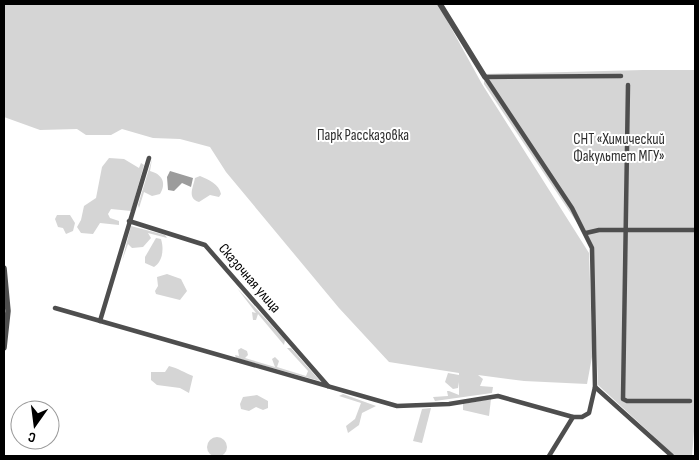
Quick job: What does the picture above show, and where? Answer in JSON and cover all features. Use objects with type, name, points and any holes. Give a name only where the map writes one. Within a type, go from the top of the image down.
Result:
[{"type":"street","points":[[56,308],[329,387],[402,406],[449,404],[498,396],[573,417],[582,417],[589,413],[595,387],[592,248],[572,208],[485,77],[440,4]]},
{"type":"street","points":[[485,77],[621,76]]},
{"type":"street","points":[[628,85],[623,398],[627,401],[690,401]]},
{"type":"street","points":[[100,321],[149,158]]},
{"type":"street","name":"Сказочная улица","points":[[129,222],[205,246],[329,387]]},
{"type":"street","points":[[586,233],[599,230],[695,230]]},
{"type":"street","points":[[4,268],[8,311],[4,348]]},
{"type":"street","points":[[595,387],[672,456]]},
{"type":"street","points":[[549,456],[573,417]]},
{"type":"green space","name":"Парк Рассказовка","points":[[4,4],[438,4],[482,84],[589,253],[592,357],[587,384],[524,381],[478,375],[483,379],[480,386],[493,387],[492,393],[435,401],[433,397],[448,396],[447,391],[459,395],[459,382],[458,388],[453,389],[445,382],[448,373],[459,375],[459,373],[389,362],[339,308],[226,172],[210,147],[180,139],[153,138],[122,129],[111,135],[86,135],[77,129],[40,130],[4,117]]},
{"type":"green space","name":"СНТ «Химический Факультет МГУ»","points":[[695,70],[695,419],[692,456],[675,456],[598,385],[592,245],[484,84],[484,74]]},
{"type":"green space","points":[[109,158],[124,159],[139,168],[141,163],[144,165],[131,211],[111,209],[108,214],[110,218],[119,221],[119,225],[100,223],[93,234],[81,233],[77,227],[81,220],[84,206],[96,198],[102,167]]},
{"type":"green space","points":[[152,159],[150,171],[158,174],[162,180],[162,190],[160,194],[152,196],[144,192],[139,208],[138,205]]},
{"type":"green space","points":[[200,176],[216,185],[221,194],[219,197],[210,195],[199,202],[193,198],[192,192],[195,178]]},
{"type":"green space","points":[[57,215],[70,215],[75,223],[73,231],[66,234],[63,228],[58,227],[55,219]]},
{"type":"green space","points":[[131,226],[165,235],[167,238],[148,233],[151,238],[143,247],[132,248],[128,244],[122,261]]},
{"type":"green space","points":[[156,238],[161,239],[162,251],[159,262],[154,267],[145,263],[145,257]]},
{"type":"green space","points":[[167,274],[181,279],[187,291],[180,300],[156,294],[155,291],[158,286],[157,277]]},
{"type":"green space","points":[[237,288],[285,340],[284,345],[258,314],[256,320],[253,320],[252,312],[256,313]]},
{"type":"green space","points":[[241,348],[247,351],[248,355],[245,358],[275,367],[272,359],[275,357],[279,361],[277,367],[306,376],[308,371],[287,348],[291,348],[320,381],[236,358],[235,355],[239,356],[238,350]]},
{"type":"green space","points":[[169,366],[193,376],[189,393],[180,388],[157,385],[151,380],[151,372],[165,372]]},
{"type":"green space","points":[[343,394],[376,406],[362,413],[359,425],[348,433],[346,426],[355,419],[361,403],[339,396]]},
{"type":"green space","points":[[257,395],[268,401],[268,408],[263,410],[256,407],[249,411],[241,409],[240,404],[243,397]]},
{"type":"green space","points":[[491,399],[489,416],[463,410],[463,404]]},
{"type":"green space","points":[[431,408],[422,443],[413,441],[422,409]]},
{"type":"green space","points":[[217,437],[224,440],[227,447],[224,454],[217,457],[210,454],[207,447],[210,440]]},
{"type":"shaded area","points":[[170,171],[193,178],[191,187],[182,183],[174,191],[168,190],[167,177]]}]
